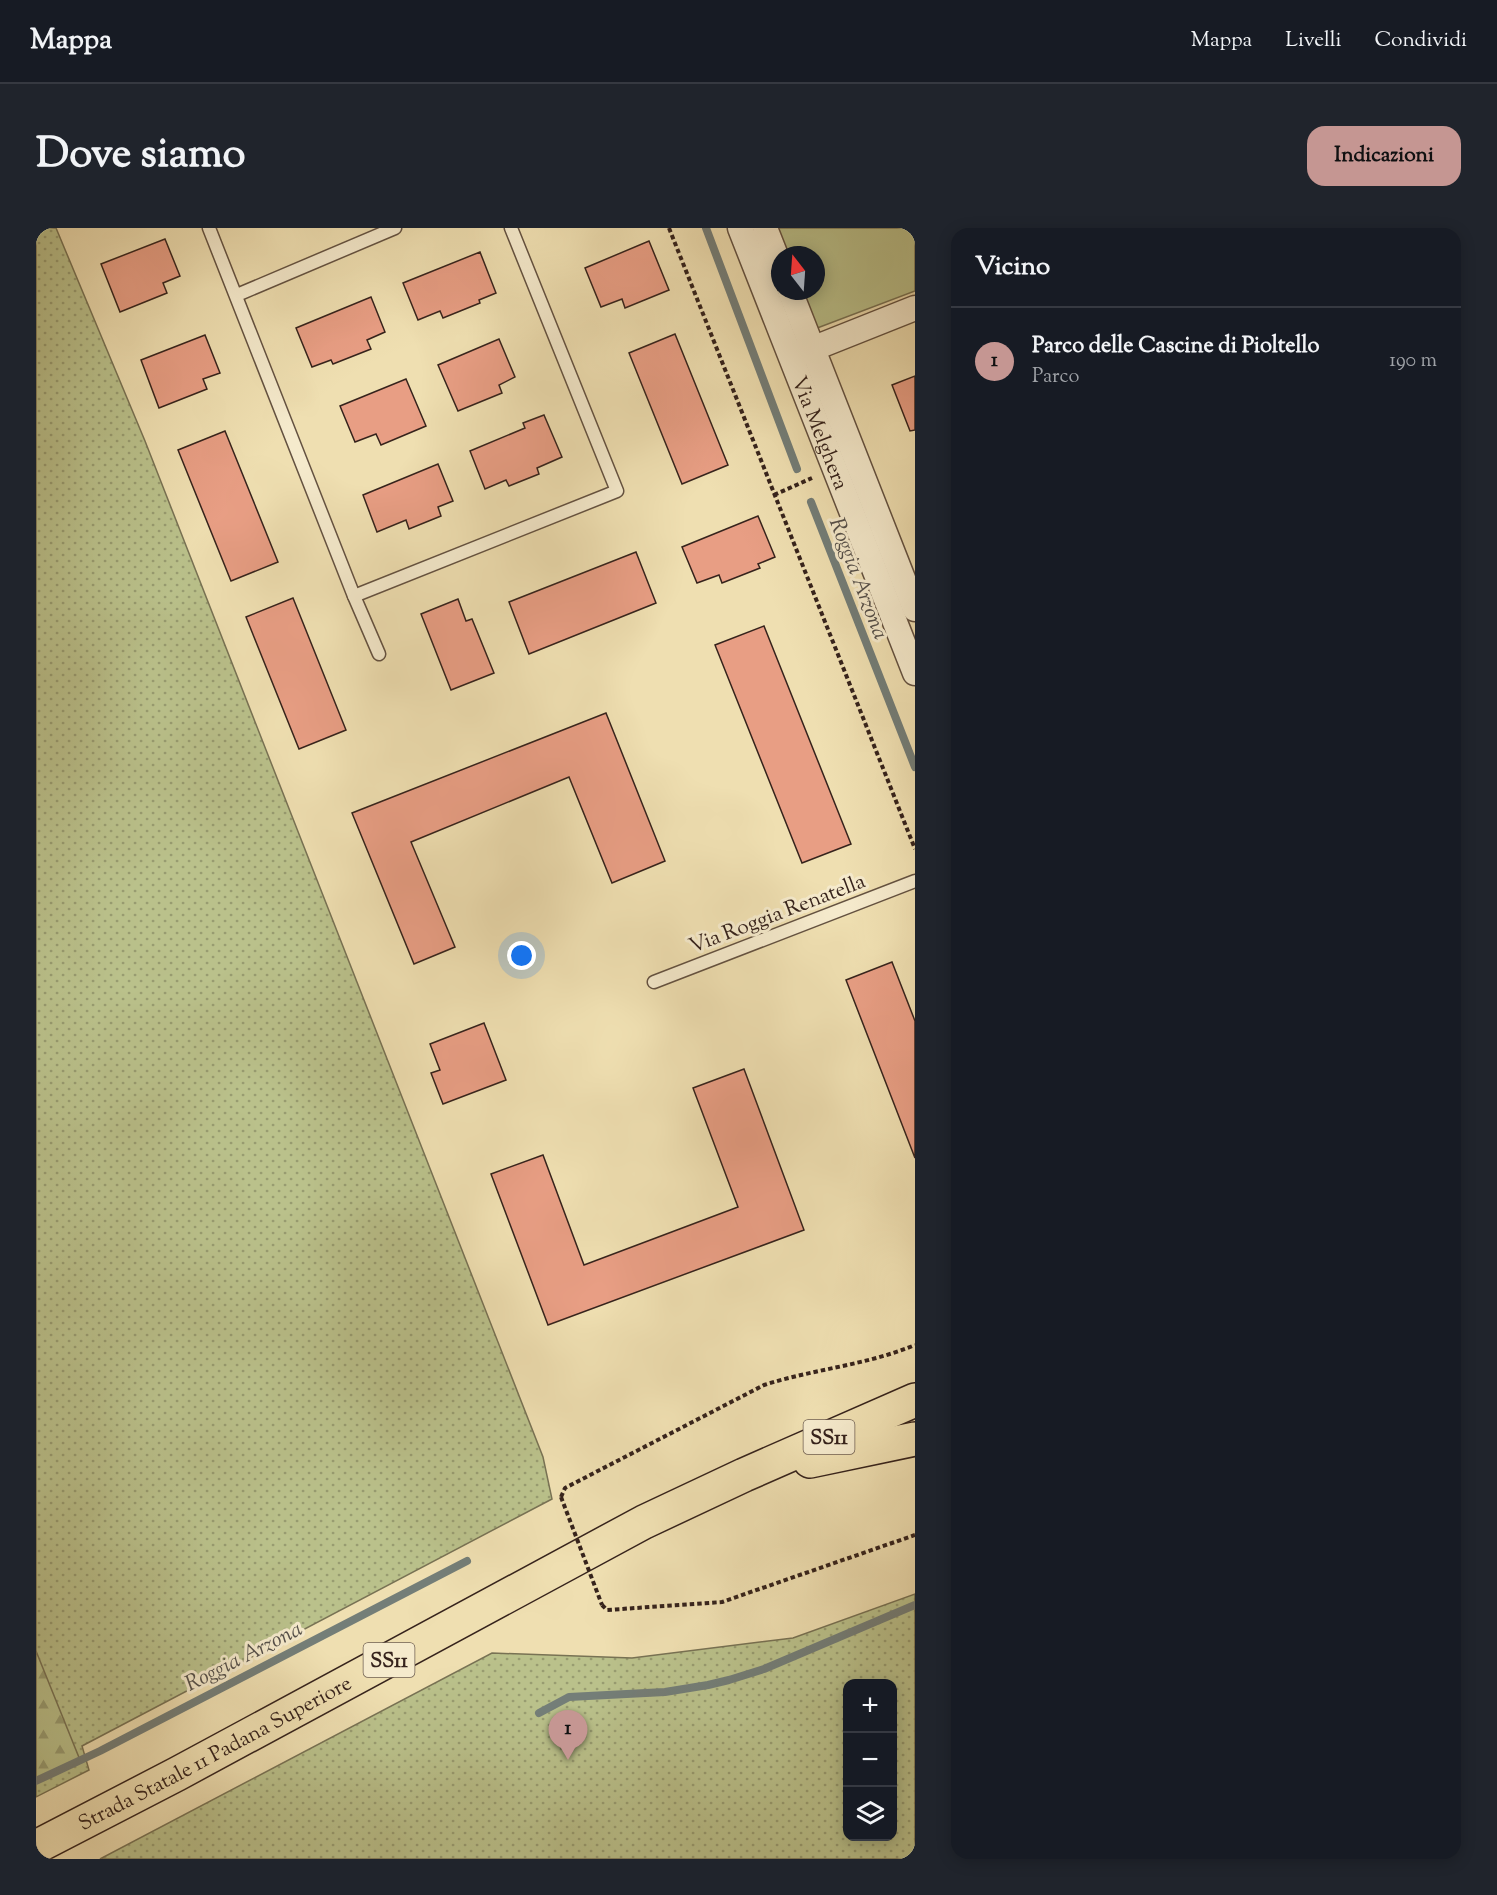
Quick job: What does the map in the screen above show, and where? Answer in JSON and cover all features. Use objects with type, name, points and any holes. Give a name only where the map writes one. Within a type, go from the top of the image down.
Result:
[{"type":"main road","name":"Strada Statale 11 Padana Superiore","points":[[36,1847],[177,1774],[644,1522],[744,1475],[915,1400]]},
{"type":"main road","name":"Strada Statale 11 Padana Superiore","points":[[744,1475],[915,1439]]},
{"type":"street","name":"Via Melghera","points":[[740,228],[802,353],[915,609]]},
{"type":"street","points":[[765,228],[772,246]]},
{"type":"street","name":"Via Melghera","points":[[792,300],[802,353],[915,673]]},
{"type":"street","points":[[802,353],[915,308]]},
{"type":"lane","points":[[209,228],[379,654]]},
{"type":"lane","points":[[237,295],[395,228]]},
{"type":"lane","points":[[354,596],[617,491],[511,228]]},
{"type":"lane","name":"Via Roggia Renatella","points":[[654,982],[915,881]]},
{"type":"path","points":[[669,228],[915,849]]},
{"type":"path","points":[[915,1345],[892,1354],[764,1385],[565,1488],[561,1497],[602,1605],[607,1610],[722,1602],[915,1535]]},
{"type":"green space","points":[[36,228],[56,228],[145,441],[543,1457],[552,1499],[82,1746],[89,1770],[36,1797]]},
{"type":"green space","points":[[772,228],[915,228],[915,291],[812,330],[800,300],[825,300],[825,246],[779,246]]},
{"type":"green space","points":[[915,1594],[915,1859],[100,1859],[492,1653],[632,1658],[793,1638]]},
{"type":"green space","points":[[36,1651],[80,1760],[36,1783]]},
{"type":"building","points":[[165,239],[180,276],[163,283],[167,293],[120,312],[101,264]]},
{"type":"building","points":[[649,241],[669,290],[625,308],[622,299],[601,307],[585,268]]},
{"type":"building","points":[[480,252],[496,293],[479,300],[480,303],[443,318],[440,311],[418,320],[403,283]]},
{"type":"building","points":[[371,297],[385,332],[367,340],[371,349],[333,364],[331,360],[312,367],[296,328]]},
{"type":"building","points":[[675,334],[728,465],[682,484],[629,353]]},
{"type":"building","points":[[205,335],[220,373],[203,379],[207,389],[159,408],[141,360]]},
{"type":"building","points":[[499,339],[515,377],[499,385],[502,393],[458,411],[438,365]]},
{"type":"building","points":[[915,376],[915,430],[910,431],[892,385]]},
{"type":"building","points":[[406,379],[426,426],[381,445],[376,434],[355,442],[340,406]]},
{"type":"building","points":[[544,415],[562,457],[537,468],[539,474],[509,486],[506,480],[485,489],[470,451],[525,428],[523,423]]},
{"type":"building","points":[[225,431],[278,562],[231,581],[178,450]]},
{"type":"building","points":[[438,464],[453,501],[438,507],[441,516],[409,529],[406,520],[377,532],[363,495]]},
{"type":"building","points":[[758,516],[775,557],[758,564],[760,568],[722,583],[719,575],[697,583],[682,547]]},
{"type":"building","points":[[636,552],[656,603],[529,654],[509,602]]},
{"type":"building","points":[[293,598],[346,730],[299,749],[246,617]]},
{"type":"building","points":[[458,599],[466,621],[472,619],[494,673],[451,690],[421,614]]},
{"type":"building","points":[[764,626],[851,844],[802,863],[715,645]]},
{"type":"building","points":[[606,713],[665,861],[612,883],[569,777],[411,842],[455,947],[414,964],[352,813]]},
{"type":"building","points":[[892,962],[915,1021],[915,1158],[846,980]]},
{"type":"building","points":[[484,1023],[506,1080],[443,1104],[431,1073],[440,1070],[430,1044]]},
{"type":"building","points":[[744,1069],[804,1230],[548,1325],[491,1174],[543,1155],[584,1265],[738,1207],[693,1088]]},
{"type":"waterway","name":"Roggia Arzona","points":[[706,228],[797,469]]},
{"type":"waterway","name":"Roggia Arzona","points":[[811,502],[915,767]]},
{"type":"waterway","name":"Roggia Arzona","points":[[36,1781],[100,1751],[467,1561]]},
{"type":"waterway","points":[[539,1713],[569,1697],[665,1692],[729,1680],[764,1669],[915,1605]]},
{"type":"place","name":"Parco delle Cascine di Pioltello","points":[[568,1760]]}]
